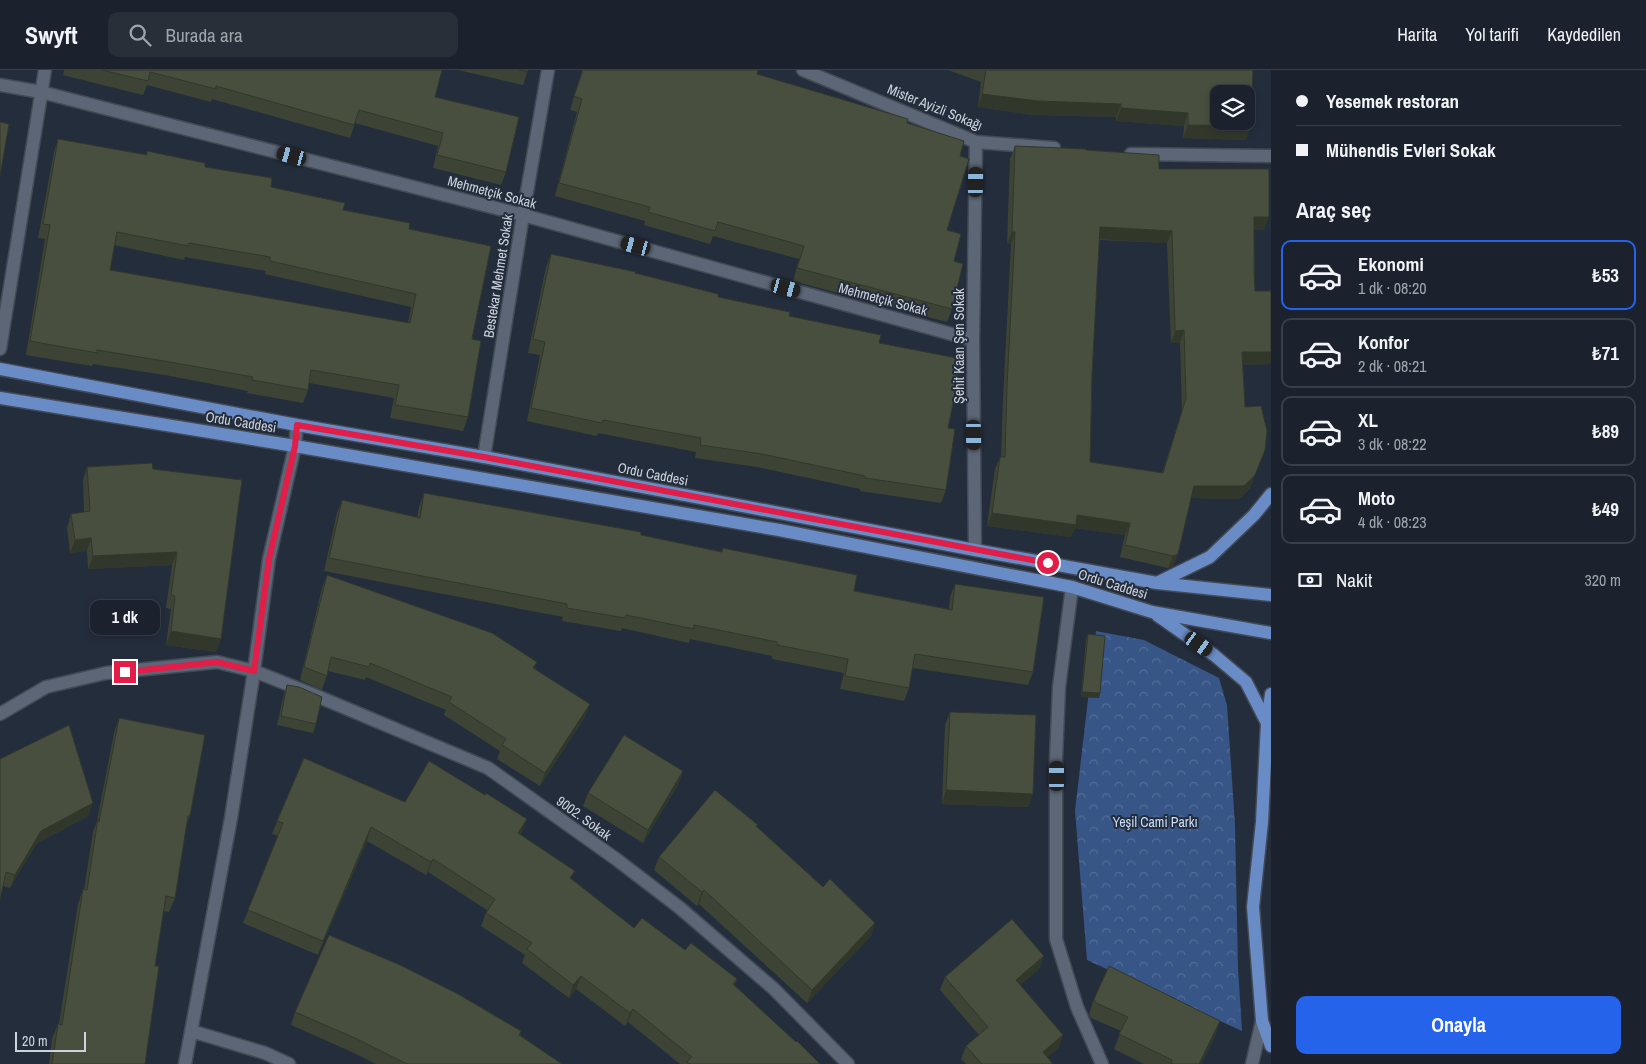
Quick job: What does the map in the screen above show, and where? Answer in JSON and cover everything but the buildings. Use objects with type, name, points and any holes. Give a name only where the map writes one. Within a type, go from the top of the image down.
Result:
[{"type":"main road","name":"Ordu Caddesi","points":[[0,369],[1157,583],[1271,595]]},
{"type":"main road","name":"Ordu Caddesi","points":[[0,398],[295,446],[779,530],[1072,587],[1152,612],[1271,633]]},
{"type":"main road","points":[[1157,583],[1210,557],[1254,515],[1271,494]]},
{"type":"main road","points":[[1152,612],[1214,655],[1246,682],[1267,723]]},
{"type":"main road","points":[[1271,694],[1267,723],[1262,822],[1253,907],[1262,1020],[1271,1046]]},
{"type":"street","points":[[0,349],[45,70]]},
{"type":"street","name":"Bestekar Mehmet Sokak","points":[[484,457],[548,70]]},
{"type":"street","name":"Mister Ayizli Sokağı","points":[[803,70],[976,142],[1062,149]]},
{"type":"street","name":"Mehmetçik Sokak","points":[[0,85],[41,92],[523,215],[973,340]]},
{"type":"street","name":"Şehit Kaan Şen Sokak","points":[[975,550],[973,340],[976,142]]},
{"type":"street","points":[[1120,153],[1271,156]]},
{"type":"street","points":[[185,1064],[231,818],[269,559],[295,446],[297,425]]},
{"type":"street","points":[[1072,587],[1059,687],[1056,759],[1056,939],[1076,1007],[1102,1064]]},
{"type":"street","name":"9002. Sokak","points":[[0,714],[46,687],[106,673],[217,662],[254,671],[488,768],[616,859],[680,908],[774,989],[848,1064]]},
{"type":"street","points":[[1252,1064],[1262,1020]]},
{"type":"street","points":[[191,1031],[266,1053],[288,1064]]},
{"type":"green space","name":"Yeşil Cami Parkı","points":[[1096,631],[1144,640],[1219,678],[1227,705],[1235,825],[1238,968],[1242,1031],[1087,960],[1075,811]]},
{"type":"route","points":[[125,672],[217,662],[254,671],[269,559],[295,446],[297,425],[484,457],[1048,563]]}]
